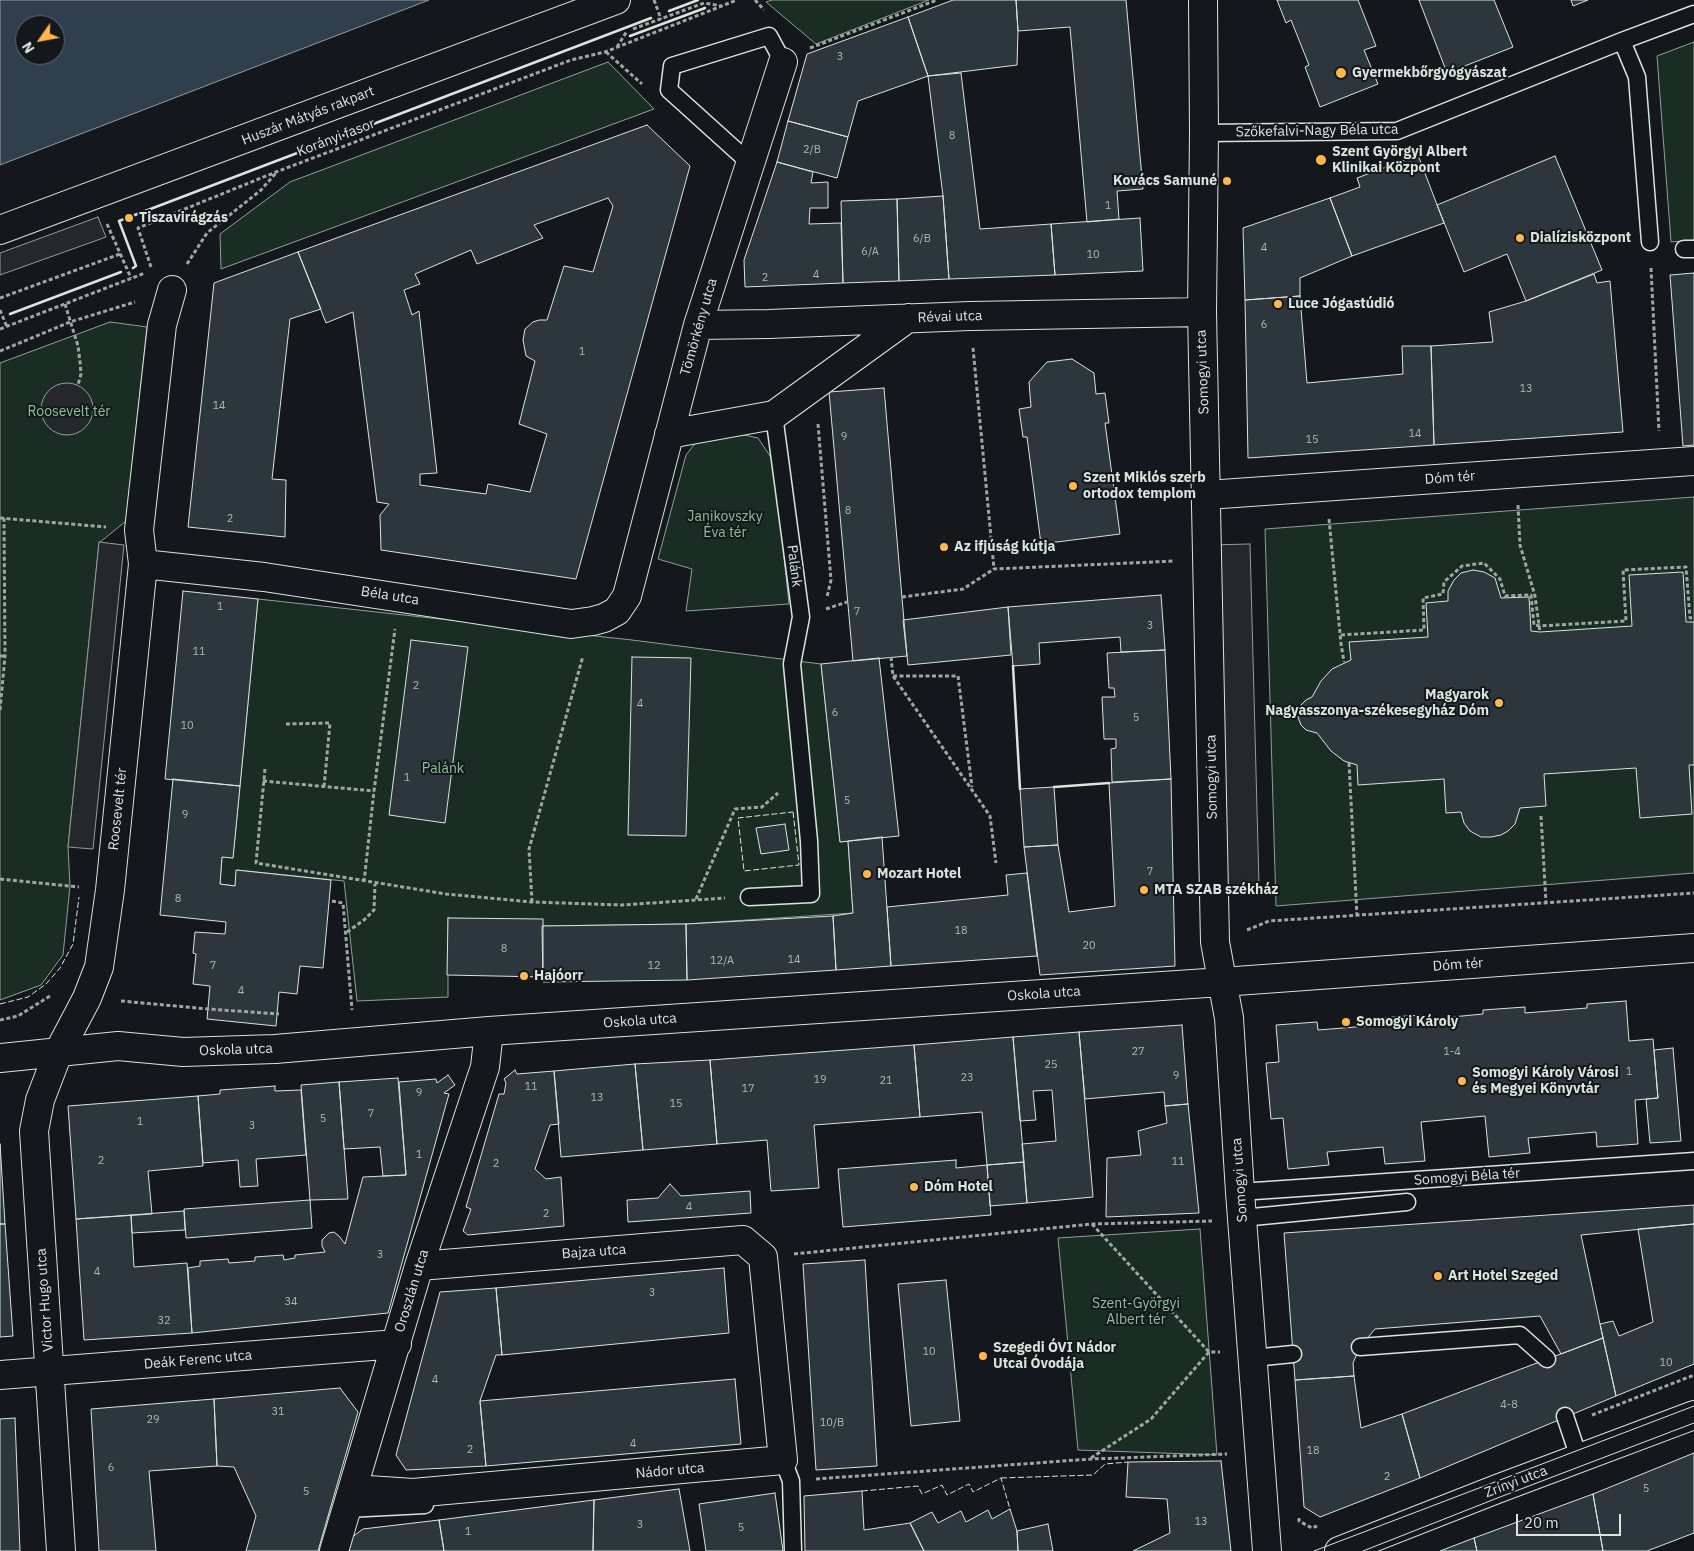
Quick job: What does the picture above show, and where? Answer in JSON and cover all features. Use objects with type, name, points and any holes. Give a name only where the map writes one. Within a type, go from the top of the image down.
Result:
[{"type":"street","name":"Huszár Mátyás rakpart","points":[[0,230],[616,0]]},
{"type":"street","name":"Somogyi utca","points":[[1203,0],[1202,312],[1215,942],[1229,1018],[1267,1551]]},
{"type":"street","name":"Tömörkény utca","points":[[627,596],[698,325],[751,164],[793,56]]},
{"type":"street","name":"Roosevelt tér","points":[[58,1053],[87,998],[99,967],[110,890],[143,564],[140,530],[162,325],[172,290]]},
{"type":"street","name":"Révai utca","points":[[698,325],[970,316],[1202,312]]},
{"type":"street","points":[[669,434],[774,415],[908,318]]},
{"type":"street","name":"Dóm tér","points":[[1207,495],[1694,461]]},
{"type":"street","name":"Béla utca","points":[[143,564],[264,577],[571,624],[604,618],[617,611],[627,596]]},
{"type":"street","name":"Dóm tér","points":[[1222,982],[1694,948]]},
{"type":"street","name":"Oskola utca","points":[[58,1053],[118,1046],[183,1052],[275,1050],[489,1031],[1222,982]]},
{"type":"street","name":"Oroszlán utca","points":[[334,1551],[419,1266],[485,1066],[489,1031]]},
{"type":"street","points":[[0,1058],[58,1053]]},
{"type":"street","name":"Victor Hugo utca","points":[[58,1053],[40,1100],[34,1131],[61,1551]]},
{"type":"street","name":"Bajza utca","points":[[419,1266],[743,1240],[764,1257]]},
{"type":"street","points":[[764,1257],[787,1470]]},
{"type":"street","name":"Deák Ferenc utca","points":[[0,1375],[397,1344]]},
{"type":"street","name":"Zrínyi utca","points":[[1339,1551],[1694,1415]]},
{"type":"street","name":"Nádor utca","points":[[350,1499],[625,1475],[787,1470]]},
{"type":"lane","name":"Szőkefalvi-Nagy Béla utca","points":[[1204,133],[1398,131],[1622,40],[1694,14]]},
{"type":"lane","points":[[751,164],[669,90],[672,66],[769,36],[793,56]]},
{"type":"lane","points":[[1622,40],[1637,77],[1650,242]]},
{"type":"lane","name":"Palánk","points":[[749,897],[810,894],[809,841],[792,664],[801,618],[774,415]]},
{"type":"lane","name":"Somogyi Béla tér","points":[[1241,1205],[1694,1161]]},
{"type":"lane","points":[[1241,1205],[1407,1202]]},
{"type":"lane","points":[[1360,1348],[1520,1335],[1547,1358]]},
{"type":"lane","points":[[1253,1358],[1293,1354]]},
{"type":"lane","points":[[1567,1420],[1579,1458]]},
{"type":"lane","points":[[787,1470],[793,1551]]},
{"type":"lane","points":[[350,1499],[424,1505],[514,1495]]},
{"type":"path","points":[[654,0],[661,19]]},
{"type":"path","name":"Korányi fasor","points":[[0,329],[152,270],[138,228],[276,172],[571,60],[616,48],[737,0]]},
{"type":"path","points":[[793,56],[937,0]]},
{"type":"path","points":[[616,48],[627,32],[704,3],[723,6]]},
{"type":"path","points":[[605,52],[646,87],[669,90]]},
{"type":"path","points":[[111,233],[131,278]]},
{"type":"path","points":[[0,298],[120,254]]},
{"type":"path","points":[[1651,281],[1661,464]]},
{"type":"path","points":[[65,304],[78,346],[81,374],[78,385]]},
{"type":"path","points":[[0,310],[6,327]]},
{"type":"path","points":[[970,316],[994,569]]},
{"type":"path","points":[[817,415],[831,580],[823,610]]},
{"type":"path","points":[[0,710],[5,656],[2,518],[140,530]]},
{"type":"path","points":[[1520,536],[1520,545],[1535,596],[1540,632]]},
{"type":"path","points":[[1333,553],[1344,662]]},
{"type":"path","points":[[902,597],[963,589],[994,569],[1208,559]]},
{"type":"path","points":[[1340,635],[1424,630],[1423,598],[1443,594],[1444,582],[1462,566],[1484,563],[1500,578],[1505,596],[1531,596],[1534,625],[1540,626],[1626,621],[1623,570],[1686,566],[1690,618],[1694,618]]},
{"type":"path","points":[[364,882],[395,628]]},
{"type":"path","points":[[532,902],[529,849],[584,651]]},
{"type":"path","points":[[0,656],[5,656]]},
{"type":"path","points":[[891,657],[892,676],[990,816],[996,863]]},
{"type":"path","points":[[892,676],[958,676],[972,788]]},
{"type":"path","points":[[286,724],[330,723],[324,787]]},
{"type":"path","points":[[1349,764],[1357,916]]},
{"type":"path","points":[[265,769],[256,863],[374,884],[446,894],[532,902],[622,905],[696,899],[735,809],[762,807],[782,790],[803,779]]},
{"type":"path","points":[[264,781],[374,791]]},
{"type":"path","points":[[1541,816],[1546,902]]},
{"type":"path","points":[[0,879],[110,890]]},
{"type":"path","points":[[346,932],[364,920],[374,910],[374,884]]},
{"type":"path","points":[[1215,942],[1269,921],[1694,893]]},
{"type":"path","points":[[332,901],[343,903],[352,1010]]},
{"type":"path","points":[[0,1020],[18,1016],[51,996],[276,1014]]},
{"type":"path","points":[[764,1257],[1092,1224],[1210,1221],[1241,1205]]},
{"type":"path","points":[[1092,1224],[1209,1352],[1222,1352]]},
{"type":"path","points":[[1091,1459],[1151,1419],[1209,1352]]},
{"type":"path","points":[[1567,1420],[1694,1375]]},
{"type":"path","points":[[787,1470],[1230,1454]]},
{"type":"path","points":[[1298,1511],[1299,1521],[1312,1528],[1321,1524]]},
{"type":"green space","points":[[772,0],[929,0],[816,44],[766,2]]},
{"type":"green space","points":[[1694,42],[1694,240],[1671,242],[1657,56]]},
{"type":"green space","points":[[608,62],[654,109],[221,269],[220,234],[290,182]]},
{"type":"green space","name":"Roosevelt tér","points":[[110,322],[147,327],[126,521],[99,543],[68,847],[70,886],[63,955],[41,985],[0,1000],[0,363]]},
{"type":"green space","name":"Janikovszky Éva tér","points":[[730,432],[758,438],[774,462],[789,604],[686,611],[692,569],[658,559],[686,455],[700,437]]},
{"type":"green space","points":[[1694,497],[1694,873],[1276,906],[1265,529]]},
{"type":"green space","name":"Palánk","points":[[258,599],[632,640],[821,664],[840,842],[848,841],[853,913],[686,924],[542,926],[448,918],[448,997],[357,1001],[344,881],[237,870],[235,886],[220,884],[222,857],[233,858]]},
{"type":"green space","name":"Szent-Györgyi Albert tér","points":[[1200,1229],[1217,1455],[1078,1450],[1058,1238]]},
{"type":"shaded area","points":[[98,217],[106,237],[0,275],[0,253]]},
{"type":"shaded area","points":[[62,383],[72,383],[81,387],[89,395],[93,409],[89,423],[81,431],[72,435],[62,435],[53,431],[45,423],[41,414],[41,404],[45,395],[53,387]]},
{"type":"shaded area","points":[[99,542],[124,545],[93,849],[68,847]]},
{"type":"shaded area","points":[[1250,544],[1259,885],[1214,886],[1208,545]]},
{"type":"water","points":[[0,0],[429,0],[0,165]]},
{"type":"building","points":[[953,0],[1016,0],[1018,31],[1017,65],[928,76],[908,17]]},
{"type":"building","points":[[1016,0],[1126,0],[1143,189],[1117,191],[1119,219],[1087,222],[1070,27],[1018,31]]},
{"type":"building","points":[[1277,0],[1358,0],[1376,46],[1364,50],[1378,84],[1320,107],[1305,67],[1309,65],[1291,20],[1286,23]]},
{"type":"building","points":[[1419,0],[1494,0],[1513,47],[1447,73]]},
{"type":"building","points":[[1571,0],[1588,0],[1573,6]]},
{"type":"building","points":[[908,17],[928,76],[858,101],[848,137],[788,121],[807,54]]},
{"type":"building","points":[[961,73],[980,229],[1051,224],[1055,275],[949,279],[943,196],[928,76]]},
{"type":"building","points":[[788,121],[848,137],[837,178],[777,162]]},
{"type":"building","points":[[647,125],[690,166],[576,579],[381,550],[380,515],[389,504],[377,502],[353,312],[326,323],[298,252]],"holes":[[[608,198],[613,206],[593,272],[564,266],[547,320],[533,322],[525,329],[523,340],[526,356],[535,361],[519,424],[547,434],[530,492],[488,484],[486,494],[420,485],[420,474],[437,473],[419,311],[412,315],[404,290],[420,284],[415,274],[471,250],[477,264],[543,238],[534,225]]]},
{"type":"building","points":[[1418,155],[1444,223],[1352,256],[1330,198],[1360,187],[1357,178]]},
{"type":"building","name":"Dialízisközpont","points":[[1555,156],[1602,270],[1526,301],[1507,254],[1464,272],[1437,205]]},
{"type":"building","points":[[777,162],[813,172],[811,183],[828,182],[828,208],[810,208],[809,224],[841,223],[843,283],[745,287],[744,260]]},
{"type":"building","points":[[943,196],[949,279],[899,281],[897,199]]},
{"type":"building","points":[[1330,198],[1352,256],[1300,278],[1300,296],[1245,300],[1243,228]]},
{"type":"building","points":[[897,199],[899,281],[843,283],[841,201]]},
{"type":"building","points":[[1140,218],[1143,271],[1055,275],[1051,224]]},
{"type":"building","points":[[298,252],[321,309],[290,319],[272,479],[286,480],[285,537],[188,527],[214,283]]},
{"type":"building","points":[[1694,273],[1694,445],[1683,446],[1670,275]]},
{"type":"building","points":[[1594,274],[1597,283],[1610,281],[1623,432],[1434,445],[1431,346],[1493,342],[1489,312],[1526,301]]},
{"type":"building","points":[[1300,296],[1307,383],[1403,374],[1402,346],[1431,346],[1434,445],[1248,458],[1245,300]]},
{"type":"building","name":"Szent Miklós szerb ortodox templom","points":[[1072,359],[1094,373],[1096,394],[1105,393],[1109,423],[1105,423],[1120,534],[1041,544],[1027,437],[1023,437],[1019,409],[1031,407],[1029,382],[1047,362]]},
{"type":"building","points":[[884,388],[907,656],[853,661],[829,392]]},
{"type":"building","name":"Magyarok Nagyasszonya-székesegyház Dóm","points":[[1473,570],[1484,572],[1495,578],[1501,598],[1529,597],[1531,631],[1540,632],[1632,626],[1629,575],[1683,572],[1686,622],[1694,622],[1694,765],[1689,765],[1692,814],[1640,818],[1636,768],[1544,774],[1546,806],[1520,808],[1515,824],[1508,831],[1501,835],[1481,837],[1470,831],[1464,823],[1461,812],[1446,813],[1444,779],[1358,785],[1357,765],[1344,761],[1331,751],[1317,733],[1306,730],[1301,725],[1298,717],[1301,705],[1312,697],[1321,681],[1332,669],[1351,660],[1349,642],[1428,637],[1426,603],[1448,601],[1448,591],[1454,580],[1461,573]]},
{"type":"building","points":[[183,591],[258,599],[240,786],[165,779]]},
{"type":"building","points":[[1161,595],[1165,650],[1121,652],[1120,637],[1039,643],[1040,664],[1013,666],[1008,607]]},
{"type":"building","points":[[1008,607],[1011,655],[908,665],[903,620]]},
{"type":"building","points":[[411,640],[468,647],[445,823],[389,815]]},
{"type":"building","points":[[1165,650],[1171,779],[1112,782],[1111,749],[1116,748],[1116,739],[1104,739],[1102,697],[1115,697],[1114,688],[1109,688],[1107,653]]},
{"type":"building","points":[[632,657],[691,658],[686,836],[628,835]]},
{"type":"building","points":[[879,658],[899,836],[840,842],[821,664]]},
{"type":"building","points":[[173,779],[240,786],[233,858],[222,857],[220,884],[235,886],[236,870],[331,880],[323,968],[300,966],[297,994],[279,992],[276,1026],[207,1019],[210,986],[193,984],[196,954],[193,953],[195,932],[225,934],[226,922],[160,915]]},
{"type":"building","name":"MTA SZAB székház","points":[[1171,779],[1175,966],[1040,975],[1024,847],[1058,845],[1069,912],[1115,906],[1109,783]]},
{"type":"building","points":[[1054,787],[1058,845],[1024,847],[1020,789]]},
{"type":"building","points":[[785,824],[789,850],[761,854],[756,828]]},
{"type":"building","name":"Mozart Hotel","points":[[882,837],[891,966],[836,970],[833,916],[853,913],[848,841]]},
{"type":"building","points":[[1027,873],[1037,956],[891,966],[887,907],[1008,895],[1006,875]]},
{"type":"building","points":[[833,916],[836,970],[687,980],[686,924]]},
{"type":"building","points":[[448,918],[543,919],[543,977],[447,975]]},
{"type":"building","points":[[686,924],[687,980],[543,982],[542,926]]},
{"type":"building","name":"Somogyi Károly Városi és Megyei Könyvtár","points":[[1626,1001],[1629,1041],[1653,1039],[1658,1098],[1635,1100],[1638,1144],[1597,1147],[1596,1132],[1528,1138],[1530,1153],[1489,1157],[1485,1116],[1421,1122],[1425,1161],[1385,1164],[1383,1147],[1327,1152],[1329,1165],[1288,1169],[1283,1118],[1271,1119],[1266,1063],[1279,1062],[1276,1025],[1317,1022],[1318,1030],[1380,1025],[1380,1018],[1421,1015],[1421,1020],[1483,1014],[1483,1010],[1525,1007],[1525,1013],[1587,1008],[1587,1004]]},
{"type":"building","points":[[1182,1025],[1188,1104],[1165,1106],[1164,1092],[1085,1099],[1079,1032]]},
{"type":"building","points":[[1079,1032],[1093,1197],[1027,1203],[1022,1144],[1056,1141],[1052,1090],[1033,1091],[1036,1120],[1020,1121],[1013,1037]]},
{"type":"building","points":[[1013,1037],[1024,1162],[987,1165],[982,1112],[920,1117],[914,1045]]},
{"type":"building","points":[[914,1045],[920,1117],[814,1125],[819,1188],[771,1191],[767,1140],[717,1144],[710,1060]]},
{"type":"building","points":[[1673,1048],[1681,1141],[1650,1143],[1646,1099],[1658,1098],[1654,1050]]},
{"type":"building","points":[[710,1060],[717,1144],[643,1150],[635,1064]]},
{"type":"building","points":[[635,1064],[643,1150],[561,1157],[554,1071]]},
{"type":"building","points":[[515,1070],[517,1074],[554,1071],[559,1124],[550,1125],[535,1169],[546,1179],[561,1177],[564,1226],[468,1235],[463,1231],[471,1209],[466,1207],[499,1094],[504,1094],[506,1083],[504,1079]]},
{"type":"building","points":[[448,1075],[455,1085],[444,1093],[449,1094],[388,1313],[192,1333],[188,1268],[200,1266],[200,1261],[228,1259],[229,1263],[255,1261],[255,1257],[283,1255],[284,1260],[295,1258],[295,1255],[325,1252],[322,1240],[329,1233],[334,1232],[345,1244],[363,1177],[406,1175],[399,1082],[436,1079],[437,1083]]},
{"type":"building","points":[[398,1078],[406,1175],[383,1176],[380,1147],[344,1149],[339,1082]]},
{"type":"building","points":[[339,1082],[348,1199],[310,1200],[301,1085]]},
{"type":"building","points":[[275,1086],[275,1091],[301,1090],[306,1155],[256,1159],[258,1186],[240,1187],[238,1160],[203,1163],[198,1096],[220,1094],[220,1090]]},
{"type":"building","points":[[198,1096],[203,1166],[148,1171],[152,1214],[76,1219],[68,1106]]},
{"type":"building","points":[[1188,1104],[1199,1213],[1106,1217],[1107,1158],[1141,1155],[1138,1131],[1167,1123],[1165,1106]]},
{"type":"building","points":[[0,1144],[5,1224],[0,1224]]},
{"type":"building","name":"Dóm Hotel","points":[[956,1160],[956,1168],[987,1165],[991,1215],[843,1227],[838,1169]]},
{"type":"building","points":[[1024,1162],[1027,1203],[990,1206],[987,1165]]},
{"type":"building","points":[[670,1184],[681,1196],[750,1191],[751,1213],[628,1222],[627,1200],[658,1198]]},
{"type":"building","points":[[310,1200],[312,1228],[186,1238],[184,1209]]},
{"type":"building","name":"Art Hotel Szeged","points":[[1694,1205],[1694,1224],[1581,1235],[1603,1338],[1561,1354],[1540,1316],[1375,1329],[1360,1347],[1353,1363],[1354,1376],[1295,1380],[1284,1233]]},
{"type":"building","points":[[184,1211],[185,1230],[132,1233],[131,1215]]},
{"type":"building","points":[[131,1215],[134,1267],[187,1263],[192,1333],[84,1340],[76,1219]]},
{"type":"building","points":[[0,1224],[5,1224],[13,1336],[0,1337]]},
{"type":"building","points":[[1694,1224],[1694,1364],[1616,1396],[1600,1324],[1613,1321],[1619,1336],[1653,1322],[1638,1229]]},
{"type":"building","points":[[865,1260],[877,1466],[816,1470],[803,1264]]},
{"type":"building","points":[[724,1268],[729,1333],[502,1355],[496,1288]]},
{"type":"building","points":[[946,1280],[960,1421],[911,1426],[898,1284]]},
{"type":"building","points":[[496,1288],[502,1355],[496,1355],[480,1401],[486,1466],[406,1470],[396,1455],[440,1292]]},
{"type":"building","points":[[1603,1338],[1616,1396],[1420,1478],[1402,1414]]},
{"type":"building","points":[[1354,1376],[1361,1428],[1402,1414],[1420,1478],[1320,1517],[1304,1507],[1295,1380]]},
{"type":"building","points":[[735,1379],[741,1444],[486,1466],[480,1401]]},
{"type":"building","points":[[340,1388],[358,1412],[318,1551],[246,1551],[256,1516],[234,1467],[217,1466],[214,1399]]},
{"type":"building","points":[[214,1399],[217,1466],[149,1471],[156,1551],[99,1551],[91,1409]]},
{"type":"building","points":[[15,1418],[20,1551],[0,1551],[0,1419]]},
{"type":"building","points":[[1694,1453],[1694,1533],[1647,1551],[1603,1551],[1593,1494]]},
{"type":"building","points":[[1221,1461],[1231,1551],[1133,1551],[1170,1533],[1167,1499],[1126,1497],[1128,1462]]},
{"type":"building","points":[[679,1489],[690,1551],[593,1551],[594,1500]]},
{"type":"building","points":[[862,1491],[864,1530],[910,1523],[924,1551],[805,1551],[804,1496]]},
{"type":"building","points":[[775,1493],[783,1551],[706,1551],[699,1504]]},
{"type":"building","points":[[1593,1494],[1603,1551],[1477,1551],[1474,1538]]},
{"type":"building","points":[[594,1500],[593,1551],[444,1551],[439,1520]]},
{"type":"building","points":[[1010,1509],[1017,1531],[1018,1551],[924,1551],[910,1523],[932,1512],[938,1523],[961,1511],[966,1522],[988,1510],[992,1519]]},
{"type":"building","points":[[439,1520],[444,1551],[349,1551],[351,1538],[363,1529]]},
{"type":"building","points":[[1048,1524],[1053,1551],[1018,1551],[1017,1531]]},
{"type":"building","points":[[1474,1538],[1477,1551],[1440,1551]]},
{"type":"tram line","points":[[1314,1551],[1694,1406]]},
{"type":"tram line","points":[[1363,1551],[1694,1423]]},
{"type":"fence","points":[[793,812],[799,865],[744,871],[738,818],[793,812]]},
{"type":"fence","points":[[0,1004],[28,997],[46,984],[60,968],[73,944],[79,897]]},
{"type":"fence","points":[[1001,1478],[1093,1475],[1105,1464],[1128,1462]]},
{"type":"fence","points":[[862,1491],[918,1486],[922,1494],[942,1485],[947,1495],[969,1484],[973,1492],[1001,1478],[1010,1509]]},
{"type":"wall","points":[[669,11],[698,0]]},
{"type":"wall","points":[[630,36],[705,8]]},
{"type":"wall","points":[[133,268],[136,266],[119,221],[651,18]]},
{"type":"wall","points":[[10,314],[121,272]]},
{"type":"wall","points":[[1013,666],[1020,789]]},
{"type":"wall","points":[[1054,787],[1109,783]]},
{"type":"place","name":"Gyermekbőrgyógyászat","points":[[1341,73]]},
{"type":"place","name":"Szent Györgyi Albert Klinikai Központ","points":[[1321,160]]},
{"type":"place","name":"Kovács Samuné","points":[[1227,181]]},
{"type":"place","name":"Tiszavirágzás","points":[[129,218]]},
{"type":"place","name":"Dialízisközpont","points":[[1520,238]]},
{"type":"place","name":"Luce Jógastúdió","points":[[1278,304]]},
{"type":"place","name":"Szent Miklós szerb ortodox templom","points":[[1073,486]]},
{"type":"place","name":"Az ifjúság kútja","points":[[944,547]]},
{"type":"place","name":"Magyarok Nagyasszonya-székesegyház Dóm","points":[[1499,703]]},
{"type":"place","name":"Mozart Hotel","points":[[867,874]]},
{"type":"place","name":"MTA SZAB székház","points":[[1144,890]]},
{"type":"place","name":"Hajóorr","points":[[524,976]]},
{"type":"place","name":"Somogyi Károly","points":[[1346,1022]]},
{"type":"place","name":"Somogyi Károly Városi és Megyei Könyvtár","points":[[1462,1081]]},
{"type":"place","name":"Dóm Hotel","points":[[914,1187]]},
{"type":"place","name":"Art Hotel Szeged","points":[[1438,1276]]},
{"type":"place","name":"Szegedi ÓVI Nádor Utcai Óvodája","points":[[983,1356]]}]
